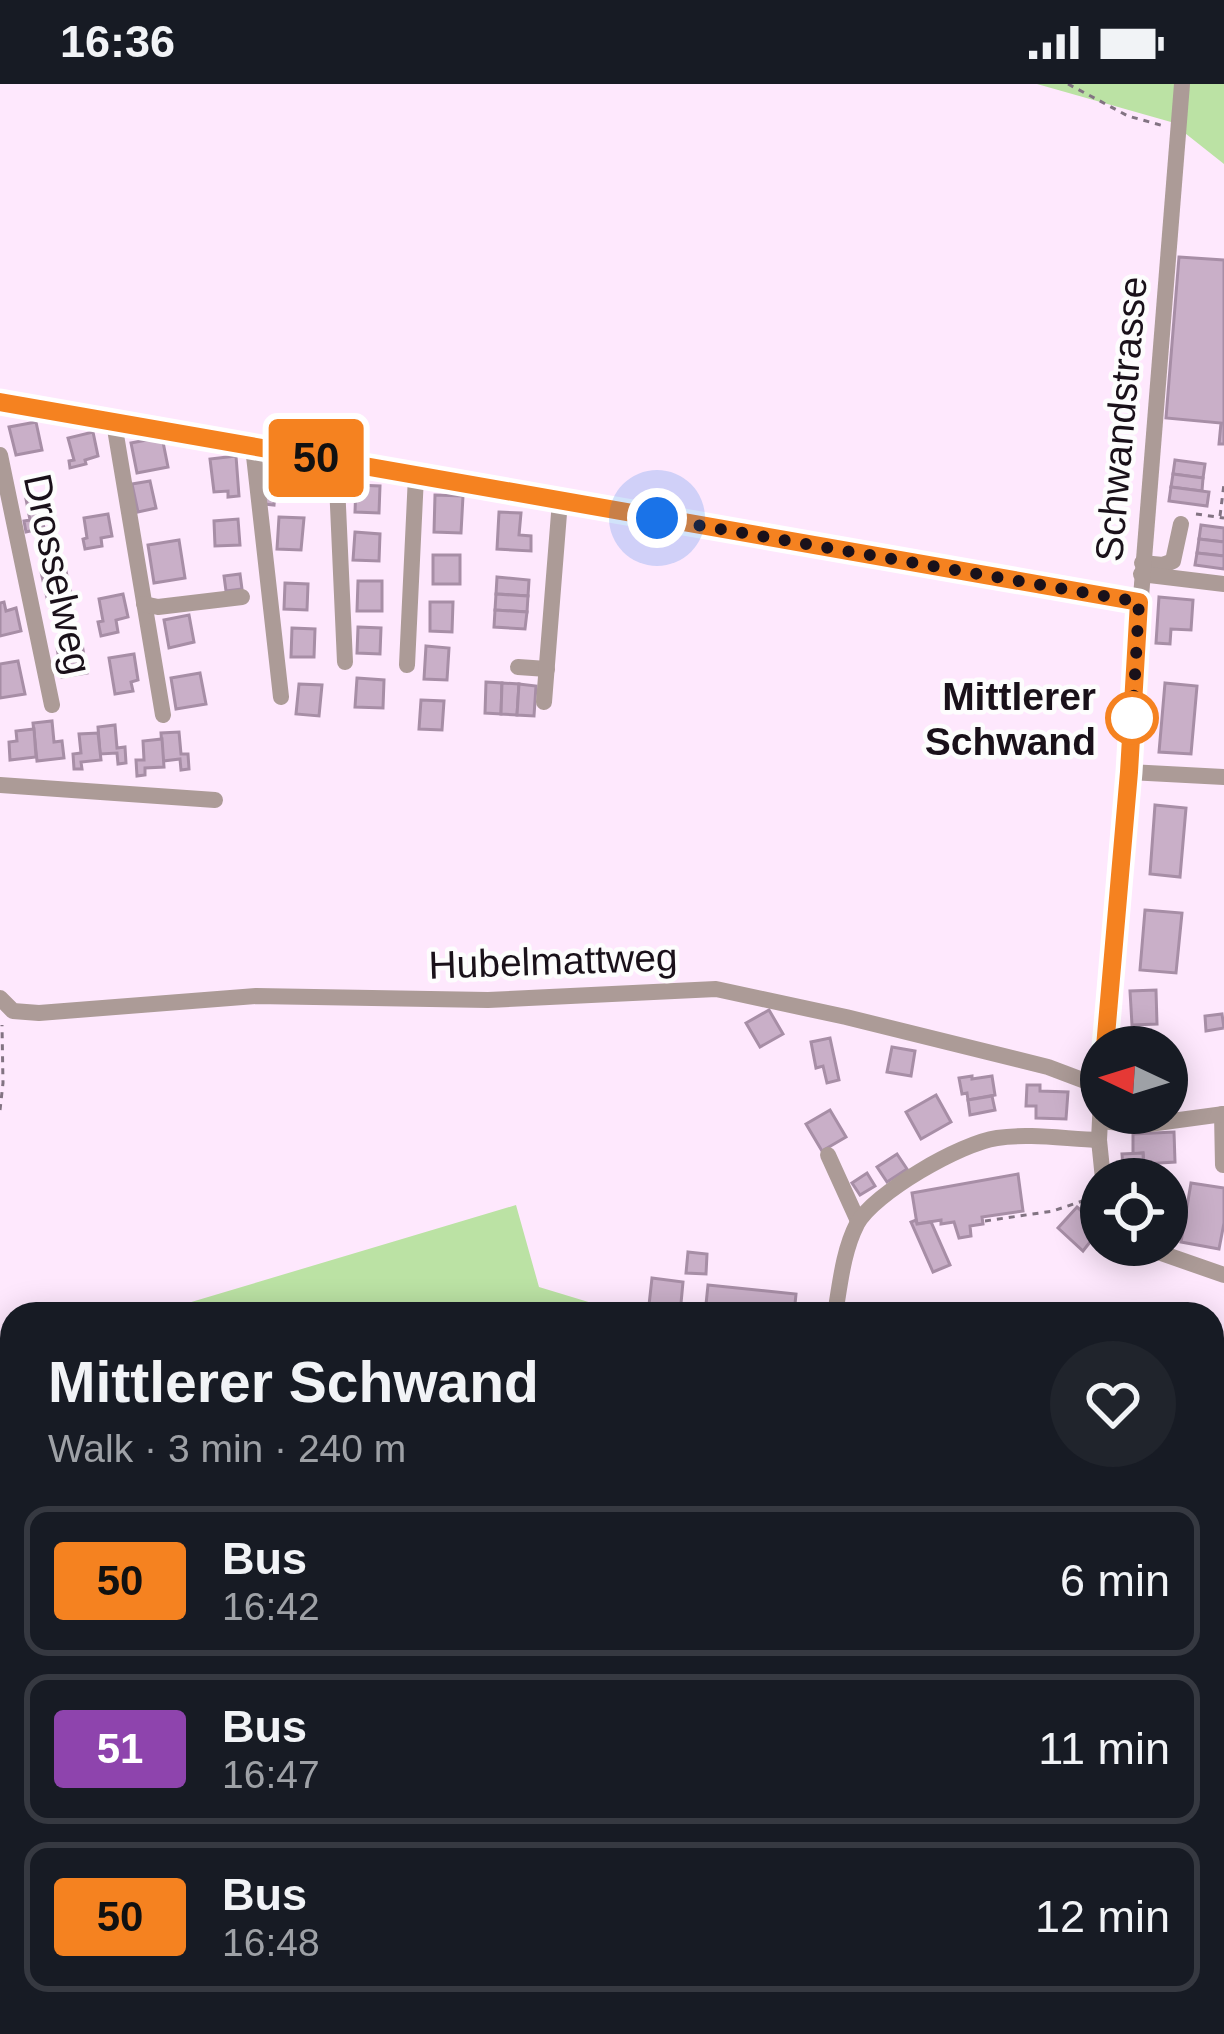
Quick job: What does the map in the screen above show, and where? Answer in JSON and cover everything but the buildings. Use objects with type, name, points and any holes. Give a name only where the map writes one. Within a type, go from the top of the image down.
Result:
[{"type":"street","name":"Schwandstrasse","points":[[1108,1026],[1182,84]]},
{"type":"street","points":[[0,402],[1139,602]]},
{"type":"street","points":[[114,422],[164,715]]},
{"type":"street","points":[[254,447],[281,698]]},
{"type":"street","name":"Drosselweg","points":[[0,455],[52,705]]},
{"type":"street","points":[[336,462],[345,662]]},
{"type":"street","points":[[407,665],[416,476]]},
{"type":"street","points":[[544,702],[560,501]]},
{"type":"street","points":[[1142,569],[1173,561],[1181,524]]},
{"type":"street","points":[[1142,569],[1224,584]]},
{"type":"street","points":[[144,604],[158,607],[242,597]]},
{"type":"street","points":[[518,667],[547,669]]},
{"type":"street","points":[[1129,772],[1224,776]]},
{"type":"street","points":[[0,785],[215,800]]},
{"type":"street","name":"Hubelmattweg","points":[[2,1002],[13,1010],[39,1013],[256,996],[488,1000],[716,989],[846,1017],[1080,1079]]},
{"type":"street","points":[[1188,1119],[1223,1114],[1222,1166]]},
{"type":"street","points":[[1099,1134],[1101,1158]]},
{"type":"street","points":[[837,1302],[858,1221],[884,1193],[981,1141],[1014,1137],[1099,1140]]},
{"type":"street","points":[[828,1155],[858,1221]]},
{"type":"street","points":[[1188,1263],[1224,1275]]},
{"type":"path","points":[[1068,84],[1128,116],[1177,128]]},
{"type":"path","points":[[1220,518],[1224,484]]},
{"type":"path","points":[[0,1110],[2,1002]]},
{"type":"path","points":[[986,1221],[1080,1202]]},
{"type":"green space","points":[[1037,84],[1224,84],[1224,164],[1171,122]]},
{"type":"green space","points":[[516,1205],[539,1287],[588,1302],[191,1302]]},
{"type":"bus line","name":"50","points":[[0,402],[1139,602],[1107,1026]]},
{"type":"place","name":"Mittlerer Schwand","points":[[1132,718]]},
{"type":"route","points":[[657,518],[1139,602],[1132,730],[1132,718]]}]
